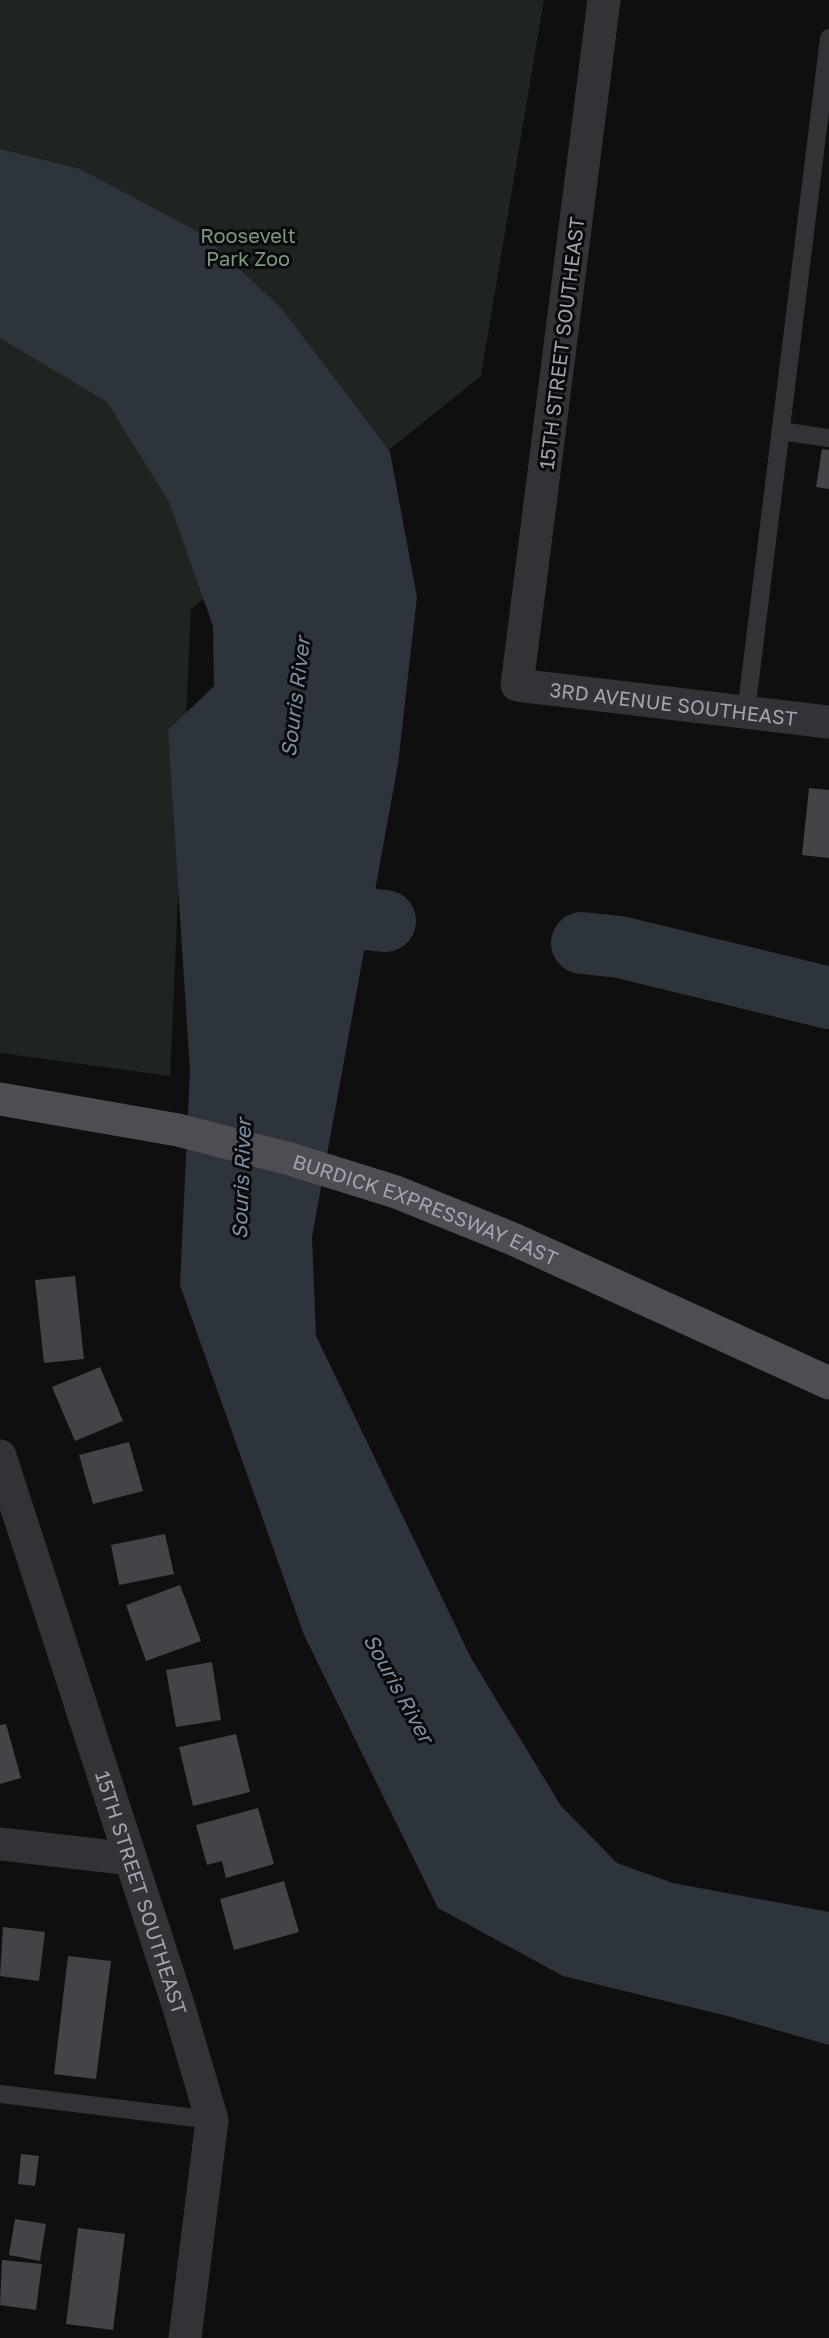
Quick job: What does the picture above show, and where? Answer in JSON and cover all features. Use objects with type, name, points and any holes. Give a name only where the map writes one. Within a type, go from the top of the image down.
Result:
[{"type":"main road","name":"BURDICK EXPRESSWAY EAST","points":[[0,1099],[178,1130],[396,1192],[513,1239],[829,1383]]},
{"type":"street","name":"15TH STREET SOUTHEAST","points":[[517,686],[604,0]]},
{"type":"street","name":"3RD AVENUE SOUTHEAST","points":[[517,686],[829,722]]},
{"type":"street","name":"15TH STREET SOUTHEAST","points":[[0,1456],[131,1859],[212,2120],[185,2338]]},
{"type":"street","points":[[0,1844],[131,1859]]},
{"type":"lane","points":[[746,712],[829,38]]},
{"type":"lane","points":[[780,431],[829,438]]},
{"type":"lane","points":[[0,2094],[212,2120]]},
{"type":"green space","name":"Roosevelt Park Zoo","points":[[0,0],[544,0],[481,376],[191,609],[170,1076],[0,1053]]},
{"type":"water","name":"Souris River","points":[[0,149],[80,169],[202,234],[282,309],[390,452],[417,597],[398,764],[312,1237],[316,1336],[471,1658],[561,1806],[617,1863],[673,1883],[829,1912],[829,2045],[731,2017],[563,1976],[438,1908],[304,1635],[180,1285],[190,1071],[168,730],[214,686],[213,626],[169,502],[107,402],[0,338]]},
{"type":"building","points":[[822,449],[829,450],[829,489],[816,487]]},
{"type":"building","points":[[809,788],[829,790],[829,858],[802,855]]},
{"type":"building","points":[[75,1276],[84,1359],[44,1363],[35,1280]]},
{"type":"building","points":[[100,1367],[123,1421],[75,1441],[52,1387]]},
{"type":"building","points":[[129,1442],[143,1491],[93,1504],[79,1455]]},
{"type":"building","points":[[165,1534],[174,1574],[119,1585],[111,1545]]},
{"type":"building","points":[[180,1585],[201,1641],[146,1661],[126,1605]]},
{"type":"building","points":[[212,1662],[221,1720],[176,1727],[166,1670]]},
{"type":"building","points":[[6,1724],[21,1778],[0,1784],[0,1725]]},
{"type":"building","points":[[236,1734],[250,1792],[193,1806],[179,1747]]},
{"type":"building","points":[[258,1808],[274,1864],[226,1878],[222,1861],[207,1865],[196,1825]]},
{"type":"building","points":[[284,1881],[299,1932],[234,1950],[220,1899]]},
{"type":"building","points":[[3,1927],[45,1932],[39,1981],[0,1976]]},
{"type":"building","points":[[68,1956],[111,1961],[96,2079],[54,2074]]},
{"type":"building","points":[[21,2154],[39,2156],[35,2186],[18,2184]]},
{"type":"building","points":[[15,2219],[46,2224],[40,2261],[9,2255]]},
{"type":"building","points":[[78,2228],[125,2234],[113,2330],[66,2324]]},
{"type":"building","points":[[2,2260],[42,2264],[36,2310],[0,2305]]},
{"type":"waterway","points":[[287,911],[385,921]]},
{"type":"waterway","points":[[582,943],[620,947],[829,998]]}]
